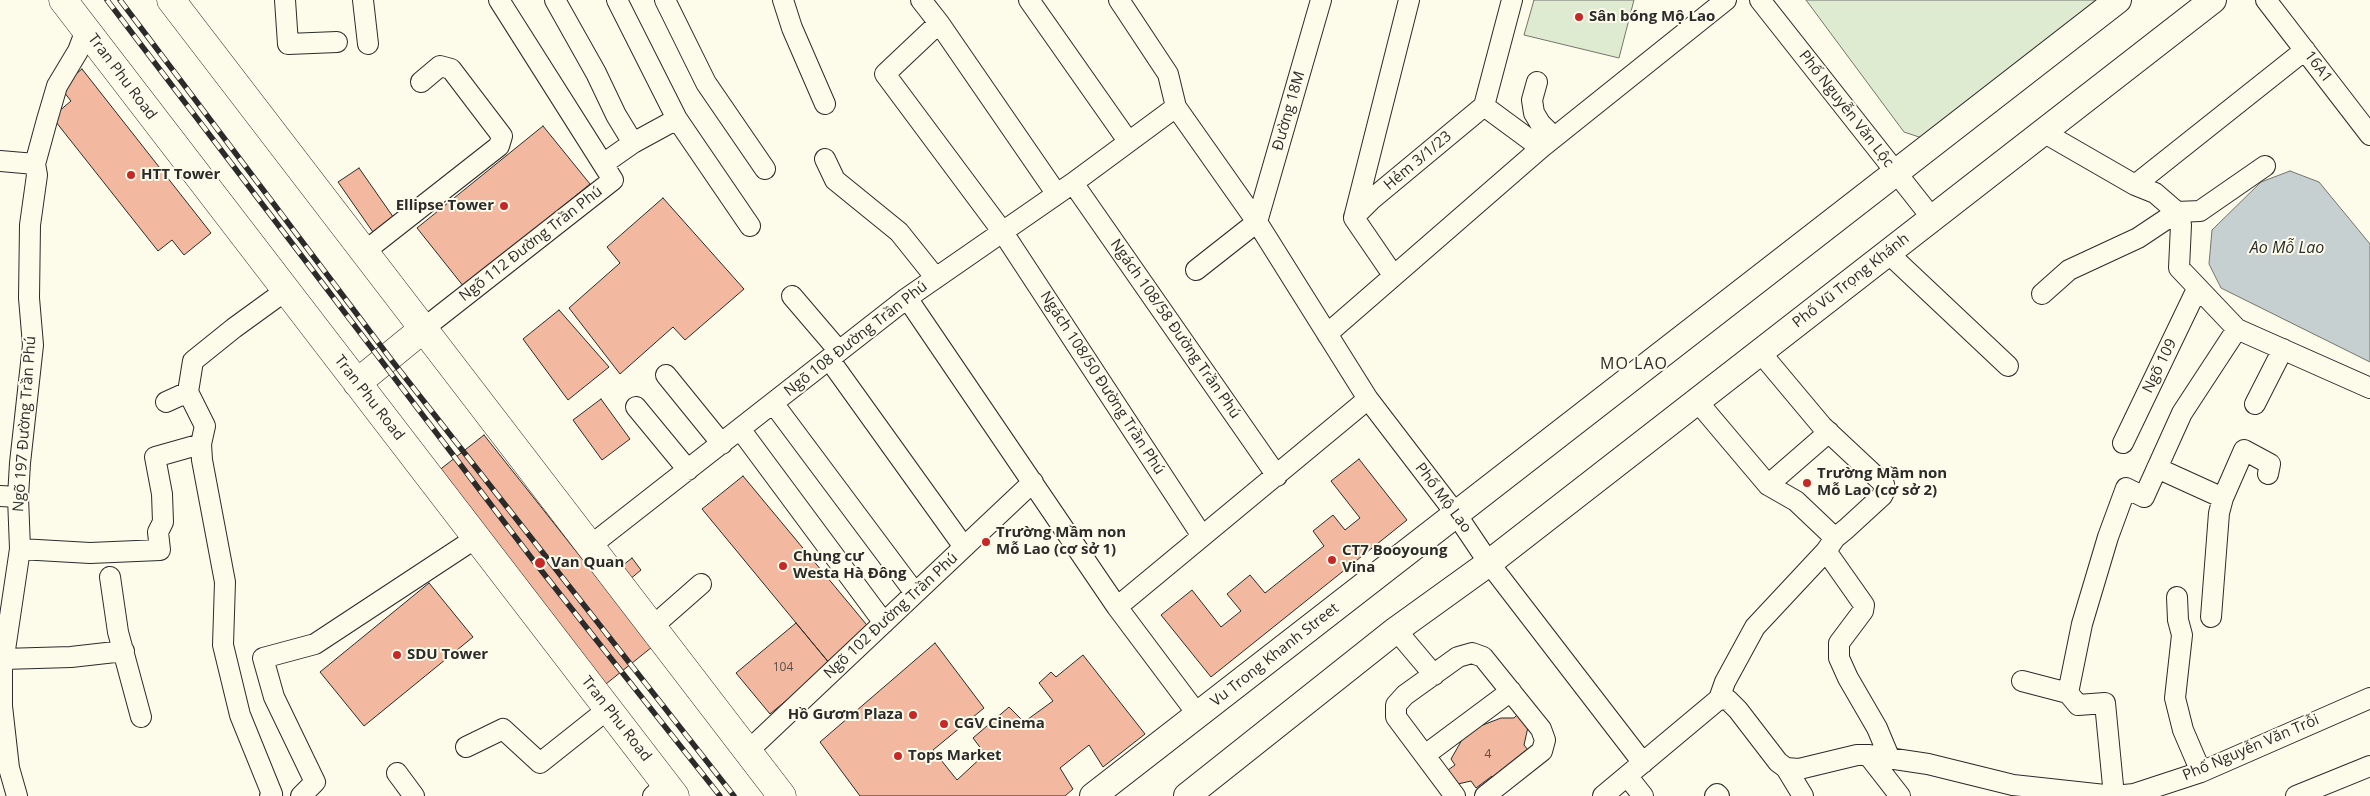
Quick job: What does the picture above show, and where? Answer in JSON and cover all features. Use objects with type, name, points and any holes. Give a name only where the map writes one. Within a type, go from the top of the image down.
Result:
[{"type":"highway","name":"Tran Phu Road","points":[[63,0],[608,709],[664,792]]},
{"type":"highway","points":[[171,0],[782,796]]},
{"type":"highway","points":[[357,383],[423,329]]},
{"type":"main road","points":[[1456,514],[2118,0]]},
{"type":"main road","name":"Phố Vũ Trọng Khánh","points":[[1488,563],[2213,0]]},
{"type":"main road","name":"Vu Trong Khanh Street","points":[[1093,796],[1456,514]]},
{"type":"main road","points":[[1187,796],[1396,630],[1488,563]]},
{"type":"street","points":[[285,0],[288,44],[337,42]]},
{"type":"street","points":[[363,0],[368,44]]},
{"type":"street","name":"Ngõ 112 Đường Trần Phú","points":[[423,329],[613,180],[499,0]]},
{"type":"street","points":[[555,0],[596,73],[616,115],[633,143]]},
{"type":"street","points":[[617,0],[677,119],[750,226]]},
{"type":"street","points":[[665,0],[706,83],[765,169]]},
{"type":"street","points":[[782,0],[825,104]]},
{"type":"street","name":"Ngách 108/58 Đường Trần Phú","points":[[921,0],[1065,188],[1277,476]]},
{"type":"street","points":[[1029,0],[1128,141]]},
{"type":"street","points":[[1119,0],[1168,74],[1176,107]]},
{"type":"street","name":"Đường 18M","points":[[1257,222],[1321,0]]},
{"type":"street","points":[[1393,275],[1354,218],[1409,0]]},
{"type":"street","points":[[1512,0],[1484,106],[1548,142]]},
{"type":"street","points":[[1326,334],[1548,142],[1726,0]]},
{"type":"street","name":"Phố Nguyễn Văn Lộc","points":[[1760,0],[1932,218]]},
{"type":"street","name":"16A1","points":[[2266,0],[2370,135]]},
{"type":"street","name":"Ngách 108/50 Đường Trần Phú","points":[[939,23],[885,74],[1002,231],[1202,536]]},
{"type":"street","name":"Ngõ 197 Đường Trần Phú","points":[[17,796],[3,744],[3,646],[15,596],[20,549],[9,497],[33,345],[29,298],[30,225],[38,175],[36,164],[57,86],[78,51],[86,30]]},
{"type":"street","points":[[2136,184],[2305,50]]},
{"type":"street","points":[[364,252],[499,146],[502,136],[451,69],[440,66],[421,82]]},
{"type":"street","points":[[1537,82],[1532,100],[1534,113],[1548,142]]},
{"type":"street","name":"Hẻm 3/1/23","points":[[1354,218],[1372,199],[1484,106]]},
{"type":"street","name":"Ngõ 108 Đường Trần Phú","points":[[590,546],[935,277],[1065,188],[1176,107]]},
{"type":"street","name":"Phố Mộ Lao","points":[[1176,107],[1257,222],[1368,399],[1456,514],[1488,563],[1644,763]]},
{"type":"street","points":[[603,164],[633,143],[677,119]]},
{"type":"street","points":[[2043,132],[2155,193],[2177,212],[2180,225],[2179,268],[2237,329],[2370,388]]},
{"type":"street","points":[[825,159],[835,180],[899,232],[935,277]]},
{"type":"street","points":[[0,161],[36,164]]},
{"type":"street","points":[[2042,294],[2069,270],[2138,238],[2177,212],[2200,211],[2265,166]]},
{"type":"street","points":[[1196,270],[1257,222]]},
{"type":"street","points":[[1888,253],[2008,366]]},
{"type":"street","name":"Ngõ 109","points":[[2123,443],[2197,289]]},
{"type":"street","points":[[270,796],[272,794],[240,715],[223,645],[225,582],[201,444],[205,426],[188,392],[193,361],[234,328],[286,291]]},
{"type":"street","points":[[792,296],[964,547]]},
{"type":"street","points":[[907,298],[1117,606],[1198,715]]},
{"type":"street","points":[[2068,693],[2082,624],[2108,537],[2126,488],[2144,496],[2182,413],[2237,329]]},
{"type":"street","points":[[2255,404],[2283,349]]},
{"type":"street","points":[[1603,796],[1719,700],[1725,682],[1755,627],[1836,539],[1882,496],[1885,490],[1884,484],[1829,432],[1760,352]]},
{"type":"street","points":[[666,375],[722,444]]},
{"type":"street","points":[[166,402],[188,392]]},
{"type":"street","points":[[1117,606],[1277,476],[1368,399]]},
{"type":"street","points":[[1697,401],[1768,485],[1796,500],[1836,539],[1864,606],[1863,611],[1839,643],[1839,658],[1890,759]]},
{"type":"street","points":[[773,403],[915,593]]},
{"type":"street","points":[[636,406],[688,470]]},
{"type":"street","points":[[740,429],[884,623]]},
{"type":"street","points":[[1768,485],[1829,432]]},
{"type":"street","points":[[20,549],[90,553],[160,550],[158,532],[162,522],[162,494],[156,457],[201,444]]},
{"type":"street","points":[[2211,617],[2219,513],[2222,498],[2244,450],[2270,464],[2268,474]]},
{"type":"street","points":[[2157,468],[2222,498]]},
{"type":"street","name":"Ngõ 102 Đường Trần Phú","points":[[748,751],[1033,482]]},
{"type":"street","points":[[302,796],[315,782],[274,697],[263,658],[315,644],[476,538]]},
{"type":"street","points":[[110,577],[113,604],[141,717]]},
{"type":"street","points":[[652,627],[701,584]]},
{"type":"street","points":[[2177,597],[2178,620],[2182,635],[2175,698],[2183,730],[2201,772]]},
{"type":"street","points":[[1396,630],[1434,675]]},
{"type":"street","points":[[3,646],[71,657],[124,651]]},
{"type":"street","points":[[1455,796],[1396,717],[1396,705],[1405,695],[1458,657],[1472,653],[1484,657],[1541,729],[1545,740],[1542,751],[1485,796]]},
{"type":"street","points":[[2022,681],[2068,693],[2078,705],[2105,703],[2114,796]]},
{"type":"street","points":[[1425,755],[1511,691]]},
{"type":"street","name":"Phố Nguyễn Văn Trỗi","points":[[1786,768],[1799,769],[1857,755],[1868,755],[1928,764],[2013,784],[2114,796],[2134,794],[2201,772],[2370,698]]},
{"type":"street","points":[[1719,700],[1728,700],[1738,710],[1778,762],[1786,768],[1803,796]]},
{"type":"street","points":[[466,747],[503,729],[540,763],[608,709]]},
{"type":"street","points":[[1868,755],[1900,796]]},
{"type":"street","points":[[2296,796],[2370,766]]},
{"type":"street","points":[[397,773],[414,796]]},
{"type":"street","points":[[1628,777],[1643,796]]},
{"type":"green space","name":"Sân bóng Mộ Lao","points":[[1534,0],[1634,0],[1619,58],[1524,35]]},
{"type":"green space","points":[[1806,0],[2101,0],[1922,138],[1904,132]]},
{"type":"water","name":"Ao Mỗ Lao","points":[[2290,171],[2319,182],[2370,244],[2370,362],[2221,288],[2209,264],[2212,230],[2261,182]]},
{"type":"building","name":"HTT Tower","points":[[82,69],[211,233],[184,255],[172,240],[158,251],[52,117],[71,101],[60,87]]},
{"type":"building","name":"Ellipse Tower","points":[[543,126],[590,184],[464,287],[417,228]]},
{"type":"building","points":[[359,168],[396,221],[375,235],[338,182]]},
{"type":"building","points":[[663,198],[744,289],[685,340],[673,327],[620,374],[569,308],[620,263],[607,247]]},
{"type":"building","points":[[559,310],[609,367],[568,400],[523,339]]},
{"type":"building","points":[[601,399],[630,439],[602,460],[573,420]]},
{"type":"building","points":[[484,435],[652,647],[596,692],[428,479]]},
{"type":"building","name":"CT7 Booyoung Vina","points":[[1359,459],[1407,520],[1211,677],[1161,615],[1192,590],[1221,627],[1241,611],[1227,594],[1250,575],[1265,593],[1324,546],[1313,531],[1333,515],[1345,530],[1360,518],[1331,481]]},
{"type":"building","name":"Chung cư Westa Hà Đông","points":[[743,476],[871,630],[830,664],[702,509]]},
{"type":"building","points":[[632,558],[641,570],[622,586],[612,574]]},
{"type":"building","name":"SDU Tower","points":[[429,583],[473,637],[364,726],[320,672]]},
{"type":"building","name":"Chung cư Westa Hà Đông","points":[[796,623],[830,664],[770,714],[736,673]]},
{"type":"building","name":"Hồ Gươm Plaza","points":[[935,643],[984,708],[933,750],[957,780],[985,754],[973,738],[1009,707],[1024,722],[1053,701],[1039,683],[1051,672],[1056,677],[1083,655],[1145,734],[1103,767],[1089,745],[1060,768],[1073,789],[1065,796],[860,796],[820,742]]},
{"type":"building","points":[[1518,714],[1528,727],[1524,745],[1528,750],[1493,778],[1492,776],[1476,788],[1471,781],[1458,784],[1448,770],[1455,765],[1451,759],[1463,738],[1475,728],[1501,718],[1514,718]]},
{"type":"railway","points":[[107,0],[533,560],[720,796]]},
{"type":"railway","points":[[120,0],[393,362],[734,796]]},
{"type":"place","name":"Sân bóng Mộ Lao","points":[[1579,17]]},
{"type":"place","name":"HTT Tower","points":[[131,175]]},
{"type":"place","name":"Ellipse Tower","points":[[504,206]]},
{"type":"place","name":"Trường Mầm non Mỗ Lao (cơ sở 2)","points":[[1807,483]]},
{"type":"place","name":"Trường Mầm non Mỗ Lao (cơ sở 1)","points":[[986,542]]},
{"type":"place","name":"CT7 Booyoung Vina","points":[[1332,560]]},
{"type":"place","name":"Van Quan","points":[[540,563]]},
{"type":"place","name":"Chung cư Westa Hà Đông","points":[[783,566]]},
{"type":"place","name":"SDU Tower","points":[[397,655]]},
{"type":"place","name":"Hồ Gươm Plaza","points":[[913,715]]},
{"type":"place","name":"CGV Cinema","points":[[944,724]]},
{"type":"place","name":"Tops Market","points":[[898,756]]},
{"type":"district","name":"MO LAO","points":[[1634,364]]}]
